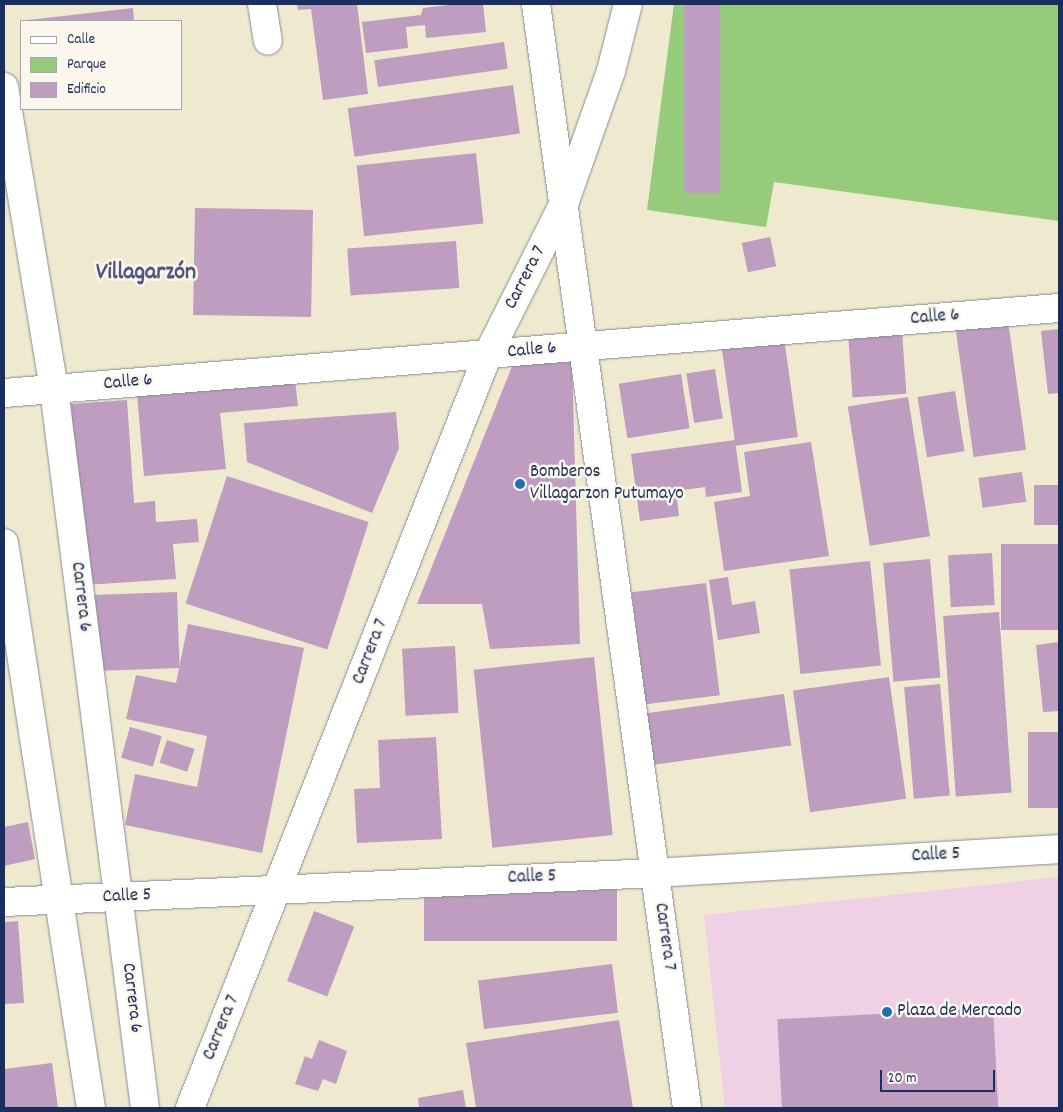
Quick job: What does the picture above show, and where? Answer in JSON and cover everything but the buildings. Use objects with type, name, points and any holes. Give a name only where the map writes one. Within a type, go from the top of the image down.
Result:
[{"type":"street","points":[[262,4],[268,41]]},
{"type":"street","name":"Carrera 7","points":[[536,4],[565,201],[581,347],[687,1108]]},
{"type":"street","name":"Carrera 7","points":[[190,1108],[488,354],[565,201],[611,71],[628,4]]},
{"type":"street","name":"Carrera 6","points":[[4,86],[54,389],[145,1108]]},
{"type":"street","name":"Calle 6","points":[[4,393],[1059,308]]},
{"type":"street","points":[[4,543],[92,1108]]},
{"type":"street","name":"Calle 5","points":[[4,902],[59,899],[118,899],[278,889],[655,873],[1059,849]]},
{"type":"shaded area","name":"Plaza de Mercado","points":[[1059,877],[1059,1108],[725,1108],[704,915]]},
{"type":"green space","points":[[674,4],[1059,4],[1059,221],[774,182],[766,227],[647,210]]},
{"type":"place","name":"Bomberos Villagarzon Putumayo","points":[[520,484]]},
{"type":"place","name":"Plaza de Mercado","points":[[887,1012]]},
{"type":"district","name":"Villagarzón","points":[[146,274]]}]
